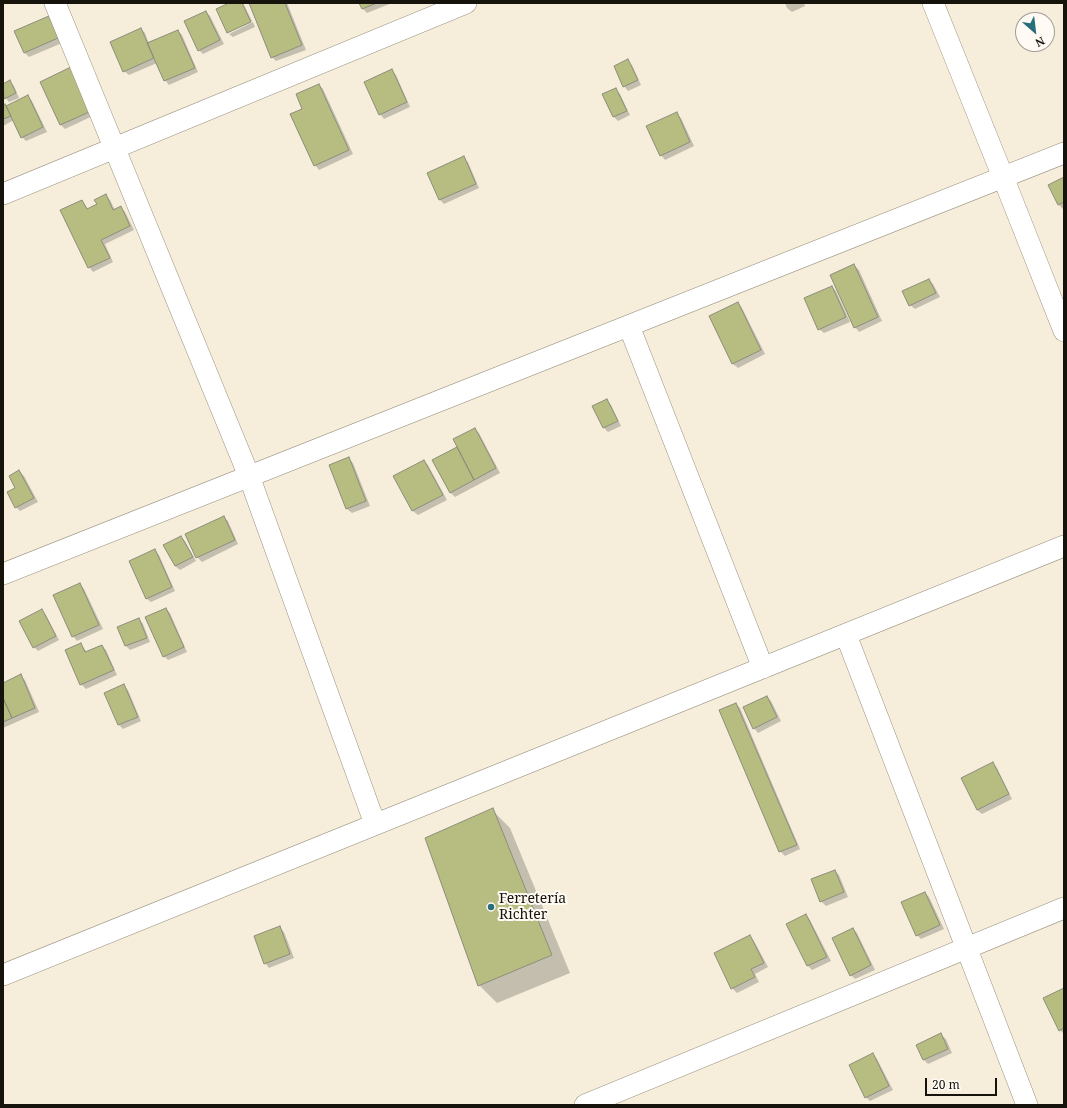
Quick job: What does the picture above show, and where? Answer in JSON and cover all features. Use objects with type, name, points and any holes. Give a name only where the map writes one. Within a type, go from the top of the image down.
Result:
[{"type":"street","points":[[55,3],[249,476],[375,824]]},
{"type":"street","points":[[3,194],[466,3]]},
{"type":"street","points":[[933,3],[1004,177],[1064,332]]},
{"type":"street","points":[[3,574],[1064,153]]},
{"type":"street","points":[[629,326],[763,668]]},
{"type":"street","points":[[3,975],[1064,546]]},
{"type":"street","points":[[846,634],[1027,1105]]},
{"type":"street","points":[[586,1105],[1064,908]]},
{"type":"building","points":[[229,3],[242,3],[251,22],[227,33],[216,9]]},
{"type":"building","points":[[249,3],[285,3],[302,45],[271,58]]},
{"type":"building","points":[[359,3],[377,3],[362,9]]},
{"type":"building","points":[[206,11],[220,40],[198,51],[184,21]]},
{"type":"building","points":[[49,16],[58,38],[24,53],[14,31]]},
{"type":"building","points":[[141,28],[154,58],[123,72],[110,42]]},
{"type":"building","points":[[178,30],[195,68],[164,81],[147,43]]},
{"type":"building","points":[[628,59],[638,80],[623,87],[614,66]]},
{"type":"building","points":[[75,65],[96,109],[60,125],[40,82]]},
{"type":"building","points":[[392,69],[407,102],[379,115],[364,82]]},
{"type":"building","points":[[10,80],[16,93],[4,99],[3,84]]},
{"type":"building","points":[[319,84],[349,150],[314,166],[290,114],[302,109],[296,94]]},
{"type":"building","points":[[616,88],[627,111],[613,117],[602,94]]},
{"type":"building","points":[[28,95],[43,127],[21,138],[6,106]]},
{"type":"building","points":[[5,104],[11,116],[3,119],[3,105]]},
{"type":"building","points":[[677,112],[690,142],[660,156],[646,126]]},
{"type":"building","points":[[464,156],[476,184],[439,200],[427,173]]},
{"type":"building","points":[[1064,177],[1064,202],[1058,205],[1048,185]]},
{"type":"building","points":[[106,194],[113,210],[121,206],[130,226],[101,240],[110,258],[88,268],[60,210],[82,200],[87,209],[97,204],[94,200]]},
{"type":"building","points":[[854,264],[878,317],[854,328],[830,275]]},
{"type":"building","points":[[929,279],[936,293],[909,306],[902,291]]},
{"type":"building","points":[[832,286],[846,317],[818,330],[804,298]]},
{"type":"building","points":[[738,302],[761,350],[732,364],[709,316]]},
{"type":"building","points":[[607,399],[618,421],[603,428],[592,406]]},
{"type":"building","points":[[475,428],[496,468],[474,480],[453,439]]},
{"type":"building","points":[[457,447],[474,480],[450,493],[432,460]]},
{"type":"building","points":[[349,457],[366,501],[346,509],[329,465]]},
{"type":"building","points":[[424,460],[443,495],[412,511],[393,476]]},
{"type":"building","points":[[19,470],[34,498],[15,508],[7,492],[15,488],[9,476]]},
{"type":"building","points":[[224,516],[235,540],[196,558],[185,534]]},
{"type":"building","points":[[181,536],[193,557],[175,566],[163,545]]},
{"type":"building","points":[[155,549],[172,587],[146,599],[129,561]]},
{"type":"building","points":[[80,583],[99,625],[72,637],[53,595]]},
{"type":"building","points":[[166,608],[184,647],[163,657],[145,617]]},
{"type":"building","points":[[42,609],[56,636],[33,648],[19,621]]},
{"type":"building","points":[[139,618],[147,638],[125,646],[117,627]]},
{"type":"building","points":[[81,643],[85,652],[102,645],[114,670],[80,685],[65,650]]},
{"type":"building","points":[[21,674],[35,708],[12,718],[3,698],[3,683]]},
{"type":"building","points":[[124,684],[138,717],[118,725],[104,693]]},
{"type":"building","points":[[767,696],[777,717],[753,729],[743,707]]},
{"type":"building","points":[[3,698],[12,718],[3,722]]},
{"type":"building","points":[[736,703],[797,845],[779,852],[719,710]]},
{"type":"building","points":[[993,762],[1009,794],[977,810],[961,778]]},
{"type":"building","name":"Ferretería Richter","points":[[493,808],[552,955],[478,986],[425,838]]},
{"type":"building","points":[[835,870],[844,892],[820,902],[811,879]]},
{"type":"building","points":[[925,892],[940,925],[916,936],[901,902]]},
{"type":"building","points":[[806,914],[827,957],[807,966],[786,924]]},
{"type":"building","points":[[280,926],[290,954],[264,964],[254,936]]},
{"type":"building","points":[[853,928],[871,965],[850,976],[832,938]]},
{"type":"building","points":[[750,935],[764,963],[751,969],[755,977],[731,989],[714,953]]},
{"type":"building","points":[[1064,988],[1064,1028],[1059,1031],[1043,998]]},
{"type":"building","points":[[941,1033],[948,1049],[923,1060],[916,1045]]},
{"type":"building","points":[[873,1053],[889,1086],[865,1098],[849,1065]]},
{"type":"place","name":"Ferretería Richter","points":[[491,907]]}]
